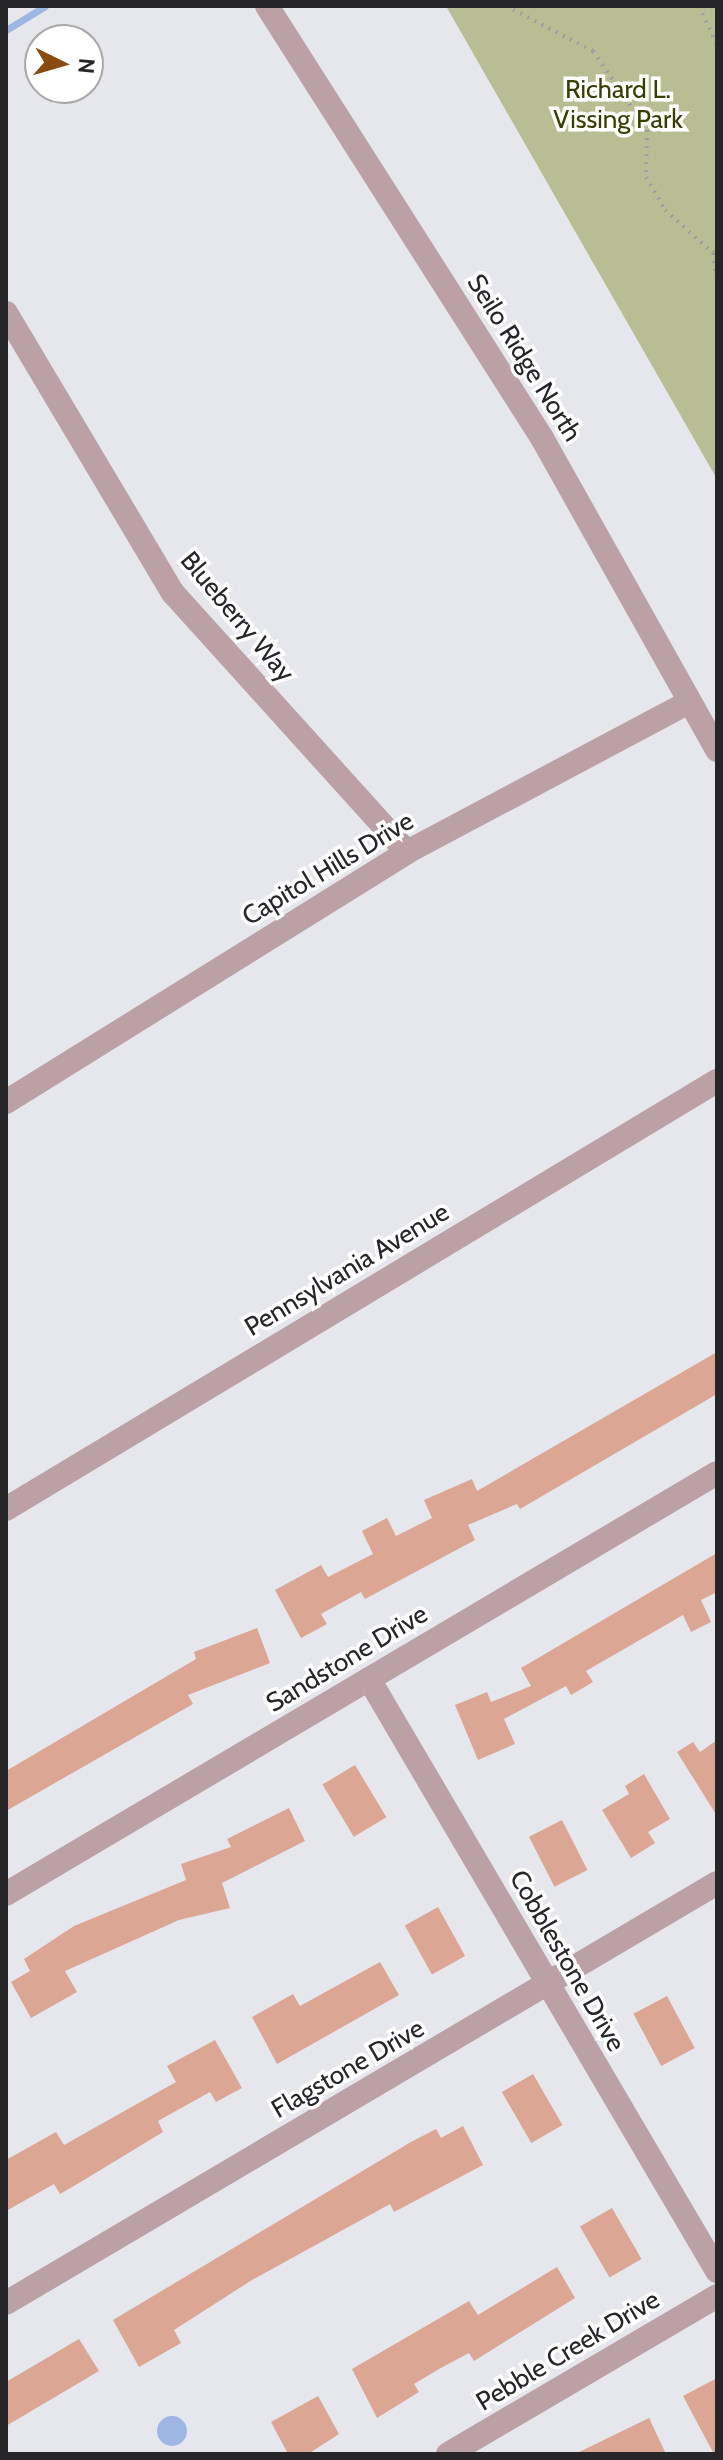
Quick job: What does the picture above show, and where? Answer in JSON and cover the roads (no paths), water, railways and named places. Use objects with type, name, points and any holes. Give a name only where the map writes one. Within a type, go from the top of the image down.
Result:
[{"type":"street","name":"Seilo Ridge North","points":[[267,6],[542,438],[717,750]]},
{"type":"street","name":"Blueberry Way","points":[[6,313],[173,593],[407,852]]},
{"type":"street","name":"Capitol Hills Drive","points":[[6,1102],[407,852],[689,702]]},
{"type":"street","name":"Pennsylvania Avenue","points":[[6,1509],[717,1081]]},
{"type":"street","name":"Sandstone Drive","points":[[6,1894],[717,1473]]},
{"type":"street","name":"Cobblestone Drive","points":[[369,1679],[717,2271]]},
{"type":"street","name":"Flagstone Drive","points":[[6,2303],[717,1883]]},
{"type":"street","name":"Pebble Creek Drive","points":[[448,2454],[717,2296]]},
{"type":"water","points":[[172,2416],[183,2420],[187,2431],[183,2442],[172,2446],[161,2442],[157,2431],[161,2420]]},
{"type":"waterway","points":[[6,30],[45,6]]},
{"type":"park label","name":"Richard L. Vissing Park","points":[[618,105]]}]
